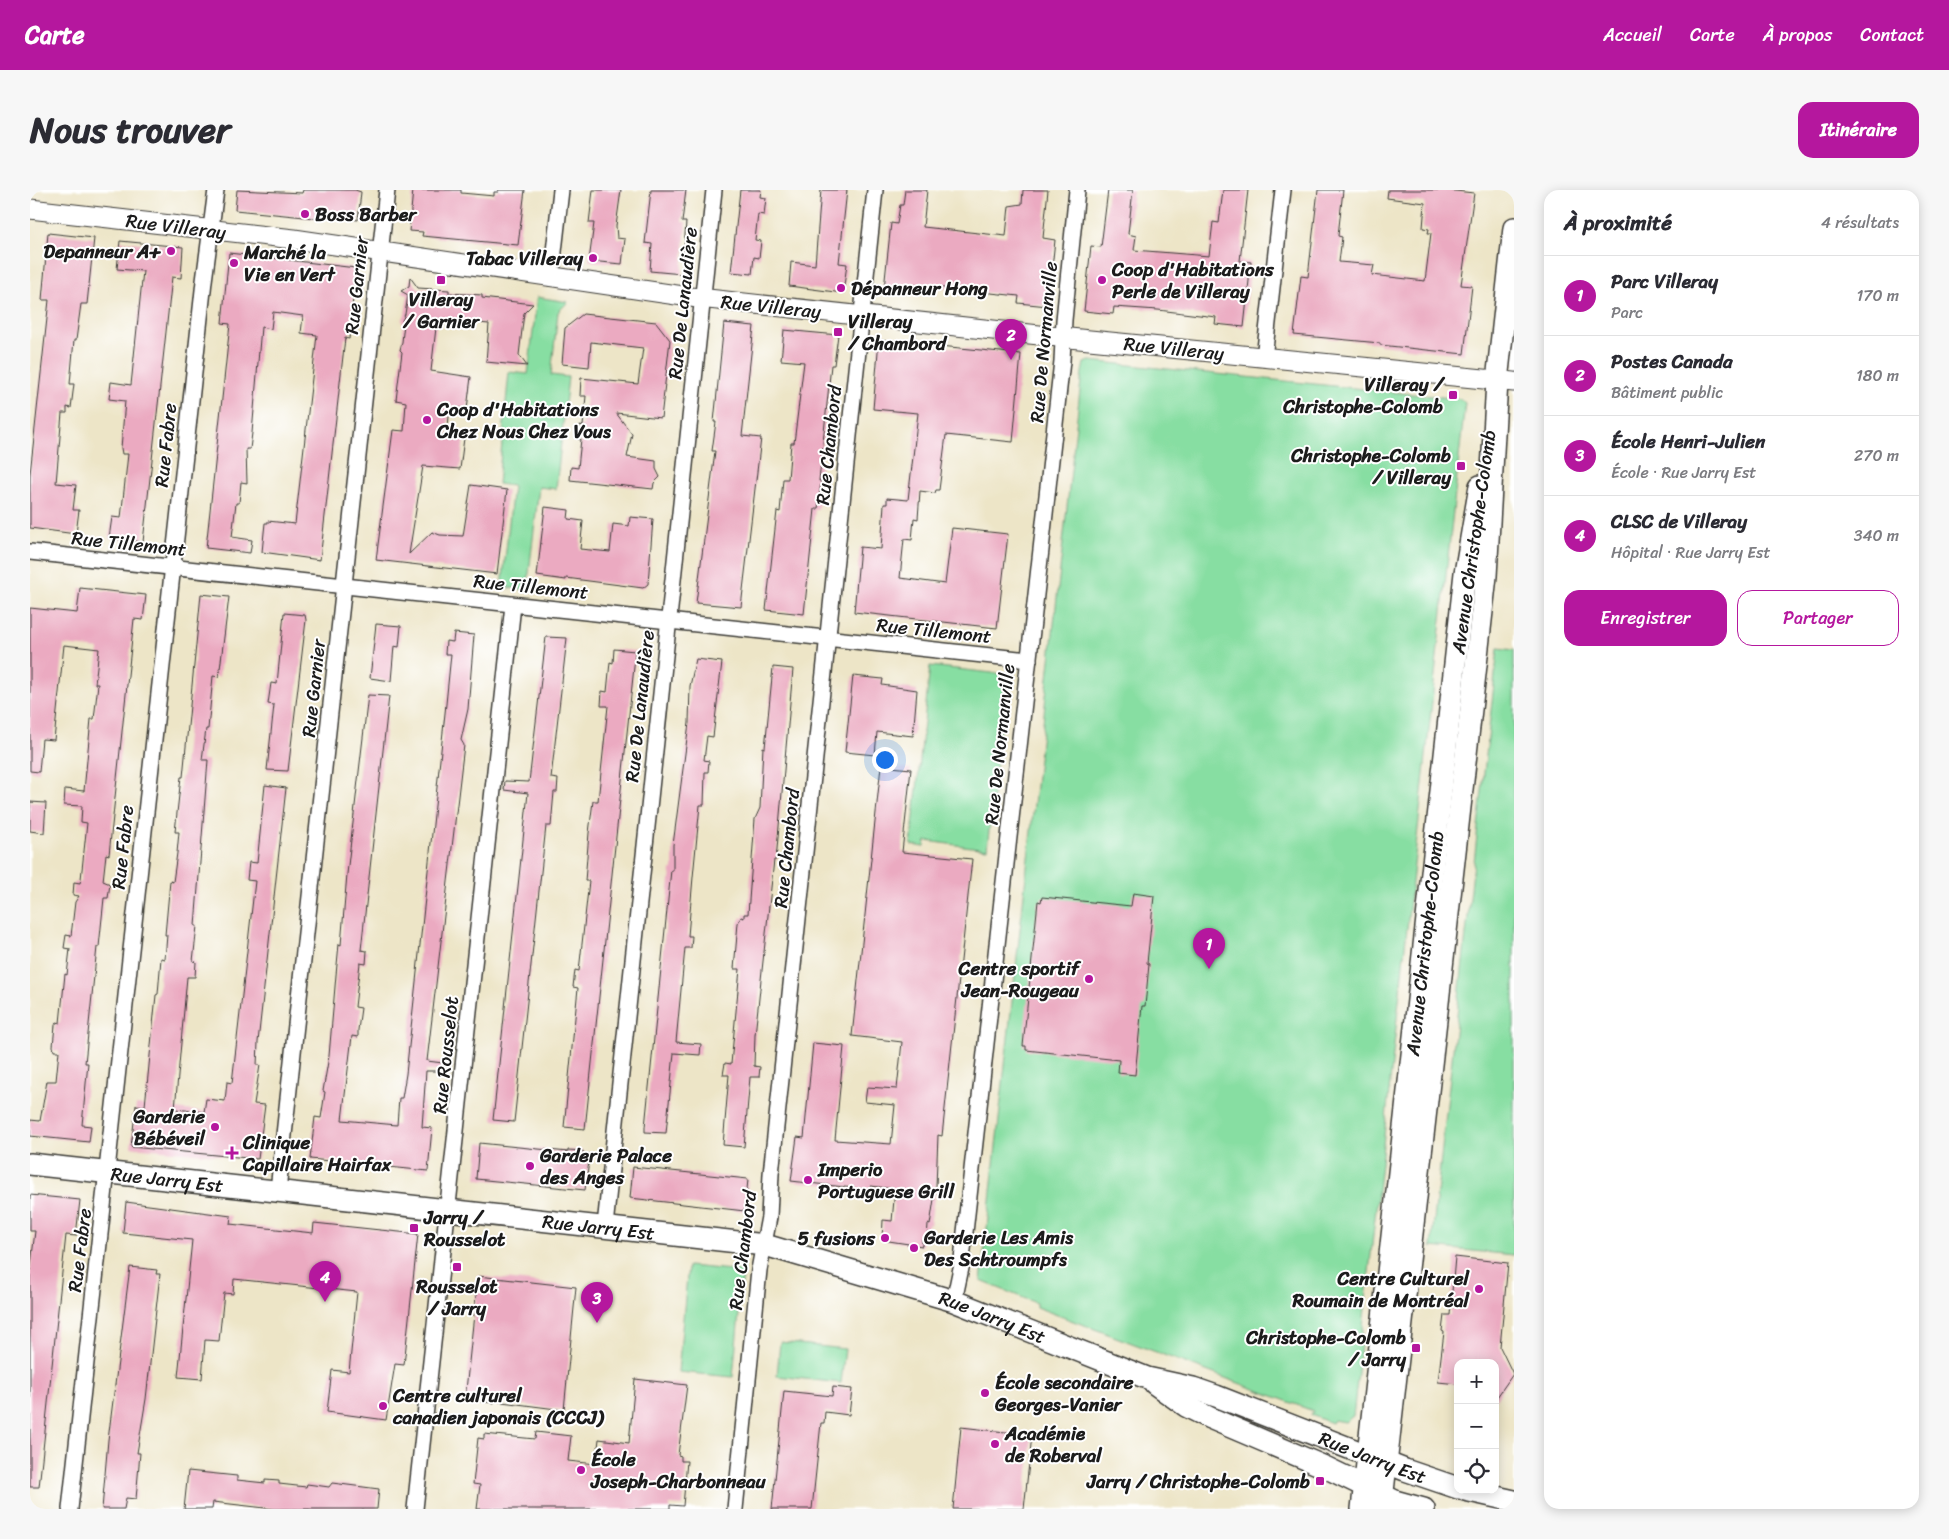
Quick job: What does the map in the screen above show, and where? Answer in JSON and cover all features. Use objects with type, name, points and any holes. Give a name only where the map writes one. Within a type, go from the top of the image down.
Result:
[{"type":"main road","name":"Avenue Christophe-Colomb","points":[[1362,1509],[1376,1496],[1387,1463],[1506,382],[1514,228]]},
{"type":"main road","name":"Avenue Christophe-Colomb","points":[[1376,1496],[1368,1454],[1465,573],[1506,382]]},
{"type":"main road","name":"Rue Jarry Est","points":[[30,1164],[765,1245],[954,1301],[1147,1378],[1193,1388],[1368,1454],[1387,1463],[1454,1487]]},
{"type":"main road","name":"Rue Jarry Est","points":[[1147,1378],[1194,1410],[1376,1496],[1424,1509]]},
{"type":"main road","points":[[1482,1494],[1514,1501]]},
{"type":"street","name":"Rue Fabre","points":[[70,1509],[172,567],[216,190]]},
{"type":"street","name":"Rue Garnier","points":[[278,1190],[387,190]]},
{"type":"street","points":[[551,278],[561,190]]},
{"type":"street","name":"Rue De Lanaudière","points":[[605,1226],[714,190]]},
{"type":"street","name":"Rue Chambord","points":[[735,1509],[758,1276],[769,1217],[770,1174],[875,190]]},
{"type":"street","name":"Rue De Normanville","points":[[954,1301],[962,1268],[1061,371],[1077,190]]},
{"type":"street","points":[[1264,358],[1282,190]]},
{"type":"street","name":"Rue Villeray","points":[[30,209],[210,229],[702,298],[1506,382]]},
{"type":"street","name":"Rue Tillemont","points":[[30,552],[1028,660]]},
{"type":"street","name":"Rue Rousselot","points":[[415,1509],[513,605]]},
{"type":"green space","points":[[537,297],[568,302],[558,312],[551,375],[568,377],[556,489],[539,487],[527,590],[502,587],[513,486],[498,484],[509,372],[528,374]]},
{"type":"green space","points":[[1090,361],[1461,399],[1465,403],[1354,1408],[1353,1416],[1345,1422],[1333,1420],[1331,1423],[1311,1415],[1313,1411],[1036,1307],[1036,1303],[981,1281],[1082,372],[1084,363]]},
{"type":"green space","points":[[1498,648],[1514,650],[1514,1255],[1431,1247]]},
{"type":"green space","points":[[930,666],[1001,674],[1006,678],[987,849],[926,841],[925,847],[911,845]]},
{"type":"green space","points":[[688,1266],[743,1271],[733,1377],[678,1372]]},
{"type":"green space","points":[[780,1342],[845,1349],[841,1383],[777,1376]]},
{"type":"building","points":[[237,190],[302,193],[303,190],[355,190],[361,192],[358,220],[324,216],[324,219],[235,210]]},
{"type":"building","points":[[413,190],[461,190],[461,193],[494,196],[494,192],[498,192],[498,190],[525,190],[518,245],[422,236],[423,232],[409,231]]},
{"type":"building","points":[[593,190],[621,190],[616,226],[617,238],[625,239],[622,264],[589,261],[594,223],[589,223]]},
{"type":"building","points":[[651,190],[686,190],[682,222],[686,222],[682,274],[650,271],[652,244],[645,243]]},
{"type":"building","points":[[740,190],[761,190],[760,197],[766,198],[764,215],[758,214],[755,240],[761,241],[759,258],[754,257],[752,274],[731,272]]},
{"type":"building","points":[[821,190],[847,190],[839,263],[847,264],[843,293],[789,286],[791,262],[815,265]]},
{"type":"building","points":[[905,190],[927,190],[923,227],[1006,236],[1009,206],[1022,204],[1023,190],[1048,190],[1043,238],[1055,240],[1048,306],[1018,303],[1019,296],[915,285],[914,292],[884,289],[891,223],[897,224]]},
{"type":"building","points":[[1108,190],[1133,190],[1128,234],[1136,236],[1134,250],[1209,256],[1213,222],[1219,223],[1223,190],[1248,190],[1240,261],[1251,262],[1244,327],[1215,324],[1216,317],[1158,310],[1114,307],[1113,314],[1084,311],[1091,246],[1101,247]]},
{"type":"building","points":[[1318,190],[1343,190],[1338,236],[1342,237],[1339,262],[1374,265],[1372,275],[1425,281],[1431,233],[1428,233],[1429,229],[1423,228],[1425,203],[1387,198],[1388,190],[1446,190],[1474,193],[1461,285],[1472,286],[1464,354],[1380,345],[1380,343],[1294,335],[1301,276],[1308,277]]},
{"type":"building","points":[[48,233],[94,238],[87,304],[81,304],[76,340],[74,340],[70,384],[74,384],[71,408],[67,407],[67,413],[62,413],[56,483],[76,485],[73,510],[79,510],[76,534],[30,528],[30,474],[49,300],[42,300]]},
{"type":"building","points":[[120,241],[183,247],[181,278],[172,277],[143,542],[109,538],[112,517],[121,518],[128,454],[122,454],[121,448],[125,401],[109,399],[111,382],[131,385],[143,271],[117,269]]},
{"type":"building","points":[[229,253],[356,268],[349,339],[345,338],[320,560],[262,552],[265,523],[268,523],[268,521],[295,524],[317,335],[301,333],[303,316],[273,312],[271,329],[261,327],[252,433],[250,449],[246,449],[247,483],[241,482],[239,503],[236,503],[232,537],[252,540],[250,553],[206,548],[230,324],[222,323]]},
{"type":"building","points":[[410,277],[418,288],[449,290],[449,293],[482,295],[482,298],[533,304],[524,313],[519,355],[527,366],[486,362],[489,324],[437,319],[431,371],[471,377],[467,409],[450,407],[447,436],[464,438],[460,469],[423,466],[409,554],[432,532],[440,535],[463,536],[471,485],[507,490],[497,574],[376,560],[393,430],[404,431],[406,402],[396,400],[402,352],[400,350],[404,323],[402,321],[408,295],[401,291],[409,286]]},
{"type":"building","points":[[583,314],[656,322],[670,340],[661,418],[616,413],[632,434],[627,457],[656,461],[656,469],[660,477],[654,483],[653,489],[570,480],[571,467],[578,468],[581,439],[578,439],[580,425],[583,426],[586,396],[580,396],[581,378],[638,384],[643,348],[591,342],[589,367],[562,364],[565,328]]},
{"type":"building","points":[[724,323],[754,326],[742,436],[761,438],[741,607],[696,603],[715,451],[712,451],[716,422],[714,422]]},
{"type":"building","points":[[784,330],[838,335],[834,365],[831,365],[819,481],[821,481],[818,509],[815,509],[804,614],[766,610],[777,511],[780,512],[783,479],[788,479],[791,443],[794,443],[804,362],[781,360]]},
{"type":"building","points":[[879,340],[1021,354],[1013,442],[946,435],[939,490],[936,490],[935,493],[920,491],[918,519],[914,518],[912,540],[904,539],[900,578],[945,584],[952,528],[1008,534],[997,628],[854,612],[860,547],[881,549],[884,504],[887,504],[887,498],[908,500],[918,413],[873,409]]},
{"type":"building","points":[[545,507],[569,510],[568,519],[583,521],[580,549],[610,552],[613,524],[629,526],[630,517],[653,519],[648,584],[643,588],[537,576]]},
{"type":"building","points":[[80,588],[146,595],[143,620],[134,619],[109,855],[106,854],[103,881],[110,884],[108,898],[104,898],[99,947],[97,947],[85,1063],[88,1063],[82,1125],[91,1126],[89,1142],[30,1136],[30,1120],[40,1121],[47,1081],[56,1081],[59,1051],[54,1051],[53,1046],[55,1025],[57,1022],[60,1023],[65,974],[67,975],[70,949],[64,948],[66,935],[71,936],[75,902],[79,896],[73,895],[74,882],[80,883],[81,879],[87,823],[81,822],[82,806],[64,805],[65,789],[84,791],[91,719],[94,719],[98,684],[95,684],[99,649],[64,645],[54,740],[42,739],[39,772],[30,771],[30,608],[77,613]]},
{"type":"building","points":[[201,594],[229,597],[219,677],[213,676],[208,729],[206,729],[202,760],[208,760],[195,926],[197,926],[193,961],[196,962],[195,977],[187,977],[175,1109],[204,1112],[206,1099],[225,1101],[227,1082],[232,1083],[255,881],[247,880],[249,862],[257,863],[265,785],[286,788],[258,1042],[257,1065],[260,1065],[254,1104],[265,1105],[258,1159],[131,1147],[136,1105],[145,1106],[161,958],[165,959],[167,935],[165,935],[170,881],[173,882],[177,853],[179,832],[175,832],[181,777],[183,777]]},
{"type":"building","points":[[284,613],[305,615],[306,620],[288,771],[267,770],[274,705],[268,704],[271,683],[277,684]]},
{"type":"building","points":[[376,624],[401,626],[399,647],[394,646],[391,681],[370,678]]},
{"type":"building","points":[[454,633],[474,635],[468,709],[461,740],[464,745],[427,1061],[451,1064],[450,1071],[426,1071],[422,1127],[432,1128],[428,1171],[310,1159],[315,1117],[321,1118],[325,1092],[323,1091],[329,1056],[339,944],[341,945],[347,874],[368,695],[389,696],[361,950],[367,951],[366,964],[360,963],[355,1007],[361,1008],[358,1037],[352,1036],[342,1120],[397,1125],[399,1098],[402,1098],[406,1074],[446,704],[451,654],[445,654],[446,641],[453,642]]},
{"type":"building","points":[[546,637],[567,638],[551,778],[558,779],[557,792],[554,792],[551,826],[546,826],[514,1122],[493,1120],[528,793],[504,790],[505,781],[529,782]]},
{"type":"building","points":[[614,649],[635,651],[585,1129],[564,1127],[578,988],[573,987],[575,970],[579,971],[589,881],[585,881],[589,833],[593,801],[598,801],[608,706],[601,706],[602,691],[607,692],[610,662],[613,663]]},
{"type":"building","points":[[696,659],[722,662],[713,737],[707,736],[704,760],[709,761],[708,772],[705,772],[704,805],[700,805],[693,877],[688,936],[692,936],[691,948],[685,948],[676,1042],[701,1044],[700,1055],[674,1053],[666,1133],[645,1132],[671,870],[673,870],[673,845],[689,723],[690,686]]},
{"type":"building","points":[[773,667],[793,669],[776,860],[774,860],[755,1035],[754,1066],[760,1067],[759,1077],[750,1077],[744,1147],[723,1145],[729,1075],[723,1075],[725,1063],[731,1064],[740,969],[734,969],[738,923],[741,917],[744,918],[744,914],[748,914],[755,819],[760,808],[763,747],[765,748]]},
{"type":"building","points":[[853,676],[883,679],[882,685],[917,690],[913,736],[877,732],[875,755],[845,752]]},
{"type":"building","points":[[881,766],[911,769],[902,852],[972,859],[942,1136],[938,1135],[936,1186],[930,1225],[928,1224],[927,1239],[922,1239],[922,1246],[882,1240],[883,1220],[892,1221],[895,1189],[871,1186],[871,1190],[791,1181],[797,1137],[804,1138],[813,1043],[844,1046],[835,1140],[891,1144],[895,1105],[865,1102],[867,1087],[897,1089],[902,1042],[852,1036]]},
{"type":"building","points":[[30,802],[46,803],[44,833],[30,831]]},
{"type":"building","name":"Centre sportif Jean-Rougeau","points":[[1133,893],[1154,896],[1147,963],[1149,964],[1145,1006],[1142,1006],[1135,1075],[1118,1073],[1119,1060],[1026,1050],[1026,1046],[1023,1046],[1038,901],[1041,902],[1042,897],[1131,906]]},
{"type":"building","points":[[479,1143],[568,1152],[568,1150],[583,1151],[583,1153],[590,1154],[585,1190],[476,1179]]},
{"type":"building","points":[[633,1167],[748,1179],[745,1211],[630,1198]]},
{"type":"building","points":[[30,1195],[80,1200],[76,1236],[66,1235],[39,1487],[30,1487],[30,1273],[35,1231],[30,1231]]},
{"type":"building","points":[[126,1202],[231,1216],[230,1224],[313,1233],[314,1223],[418,1234],[404,1365],[395,1364],[386,1420],[327,1412],[332,1370],[349,1372],[357,1292],[234,1279],[233,1294],[224,1293],[219,1341],[205,1340],[202,1379],[178,1377],[192,1240],[123,1233]]},
{"type":"building","name":"Centre Culturel Roumain de Montréal","points":[[1455,1257],[1508,1263],[1500,1347],[1513,1374],[1499,1394],[1499,1359],[1454,1359],[1454,1384],[1438,1382],[1444,1332],[1442,1331],[1444,1315],[1450,1315]]},
{"type":"building","points":[[130,1267],[157,1270],[156,1274],[160,1274],[146,1399],[137,1453],[140,1453],[136,1499],[126,1498],[124,1509],[102,1509],[108,1440]]},
{"type":"building","points":[[478,1276],[576,1287],[564,1410],[494,1401],[494,1403],[465,1400]]},
{"type":"building","points":[[635,1379],[687,1385],[678,1455],[681,1456],[681,1461],[687,1461],[683,1506],[670,1505],[670,1509],[477,1509],[480,1485],[473,1484],[478,1438],[484,1439],[484,1434],[535,1439],[536,1432],[571,1436],[568,1461],[596,1464],[599,1439],[629,1443]]},
{"type":"building","points":[[833,1387],[852,1389],[849,1415],[825,1412],[824,1423],[821,1423],[812,1509],[772,1509],[784,1391],[832,1396]]},
{"type":"building","points":[[961,1427],[1032,1435],[1024,1509],[953,1509]]},
{"type":"building","points":[[188,1471],[237,1476],[237,1480],[265,1483],[265,1480],[279,1481],[279,1484],[306,1487],[307,1484],[329,1487],[332,1483],[379,1489],[377,1509],[274,1509],[213,1502],[212,1509],[184,1509]]},
{"type":"place","name":"Boss Barber","points":[[305,214]]},
{"type":"place","name":"Depanneur A+","points":[[171,251]]},
{"type":"place","name":"Tabac Villeray","points":[[593,258]]},
{"type":"place","name":"Marché la Vie en Vert","points":[[234,263]]},
{"type":"place","name":"Villeray / Garnier","points":[[441,280]]},
{"type":"place","name":"Coop d'Habitations Perle de Villeray","points":[[1102,280]]},
{"type":"place","name":"Dépanneur Hong","points":[[841,288]]},
{"type":"place","name":"Villeray / Chambord","points":[[838,332]]},
{"type":"place","name":"Postes Canada","points":[[1011,360]]},
{"type":"place","name":"Villeray / Christophe-Colomb","points":[[1453,395]]},
{"type":"place","name":"Coop d'Habitations Chez Nous Chez Vous","points":[[427,420]]},
{"type":"place","name":"Christophe-Colomb / Villeray","points":[[1461,466]]},
{"type":"place","name":"Parc Villeray","points":[[1209,969]]},
{"type":"place","name":"Centre sportif Jean-Rougeau","points":[[1089,979]]},
{"type":"place","name":"Garderie Bébéveil","points":[[215,1127]]},
{"type":"place","name":"Clinique Capillaire Hairfax","points":[[232,1153]]},
{"type":"place","name":"Garderie Palace des Anges","points":[[530,1166]]},
{"type":"place","name":"Imperio Portuguese Grill","points":[[808,1180]]},
{"type":"place","name":"Jarry / Rousselot","points":[[414,1228]]},
{"type":"place","name":"5 fusions","points":[[885,1238]]},
{"type":"place","name":"Garderie Les Amis Des Schtroumpfs","points":[[914,1248]]},
{"type":"place","name":"Rousselot / Jarry","points":[[457,1267]]},
{"type":"place","name":"Centre Culturel Roumain de Montréal","points":[[1479,1289]]},
{"type":"place","name":"CLSC de Villeray","points":[[325,1302]]},
{"type":"place","name":"École Henri-Julien","points":[[597,1323]]},
{"type":"place","name":"Christophe-Colomb / Jarry","points":[[1416,1348]]},
{"type":"place","name":"École secondaire Georges-Vanier","points":[[985,1393]]},
{"type":"place","name":"Centre culturel canadien japonais (CCCJ)","points":[[383,1406]]},
{"type":"place","name":"Académie de Roberval","points":[[995,1444]]},
{"type":"place","name":"École Joseph-Charbonneau","points":[[581,1470]]},
{"type":"place","name":"Jarry / Christophe-Colomb","points":[[1320,1481]]}]
